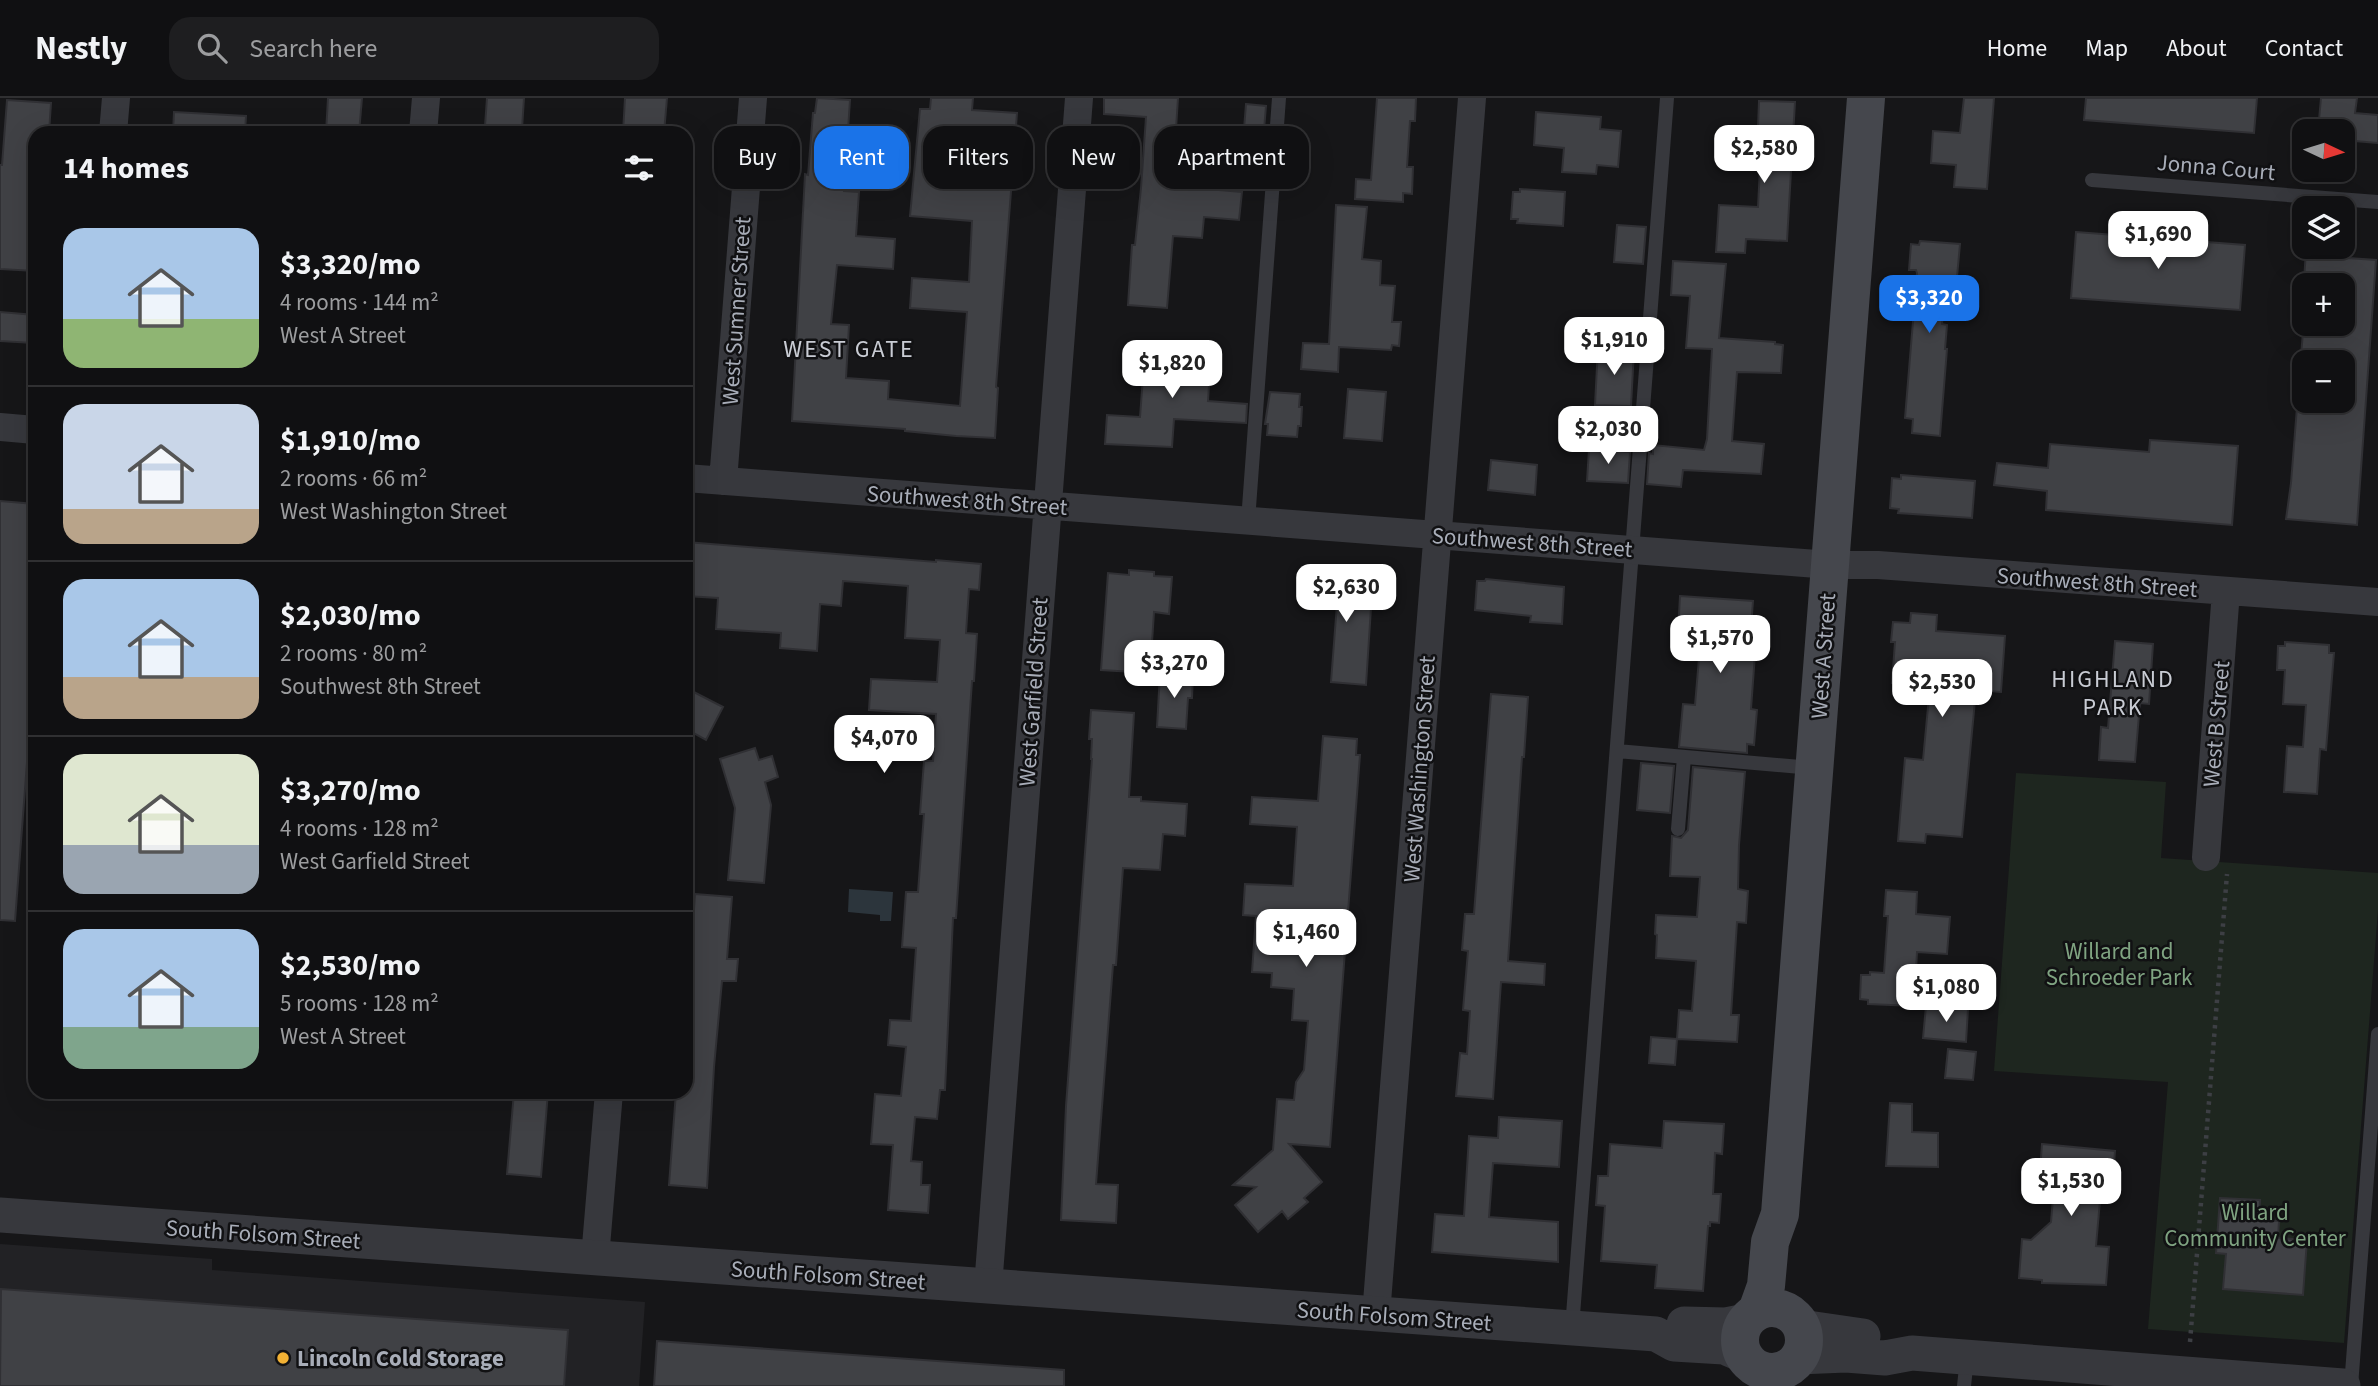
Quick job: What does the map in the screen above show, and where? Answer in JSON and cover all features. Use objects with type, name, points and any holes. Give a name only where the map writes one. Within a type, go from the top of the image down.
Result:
[{"type":"main road","name":"West A Street","points":[[1771,1349],[1790,1293],[1791,1240],[1780,1214],[1866,98]]},
{"type":"street","points":[[114,126],[116,98]]},
{"type":"street","points":[[424,126],[426,98]]},
{"type":"street","name":"West Sumner Street","points":[[723,481],[753,98]]},
{"type":"street","name":"West Garfield Street","points":[[988,1287],[1079,98]]},
{"type":"street","name":"West Washington Street","points":[[1376,1315],[1472,98]]},
{"type":"street","points":[[0,427],[28,429]]},
{"type":"street","name":"Southwest 8th Street","points":[[693,479],[1830,565],[1878,565],[2378,602]]},
{"type":"street","name":"West B Street","points":[[2217,860],[2227,591]]},
{"type":"street","points":[[595,1258],[608,1099]]},
{"type":"street","name":"South Folsom Street","points":[[0,1215],[1572,1329],[1656,1334],[1675,1324],[1726,1325],[1771,1349],[1885,1358],[1912,1353],[1966,1371],[2343,1386]]},
{"type":"lane","points":[[1248,521],[1279,98]]},
{"type":"lane","points":[[1572,1329],[1667,98]]},
{"type":"lane","name":"Jonna Court","points":[[2092,180],[2378,202]]},
{"type":"lane","points":[[1617,751],[1814,769]]},
{"type":"lane","points":[[1678,829],[1684,757]]},
{"type":"lane","points":[[2351,1386],[2378,1034]]},
{"type":"path","points":[[2190,1342],[2217,860]]},
{"type":"shaded area","points":[[849,889],[893,892],[891,921],[880,921],[880,915],[848,912]]},
{"type":"shaded area","name":"Lincoln Cold Storage","points":[[0,1244],[212,1259],[212,1270],[645,1302],[639,1386],[0,1386]]},
{"type":"green space","name":"Willard and Schroeder Park","points":[[2016,773],[2166,782],[2161,858],[2378,873],[2378,910],[2344,1343],[2148,1329],[2168,1082],[1994,1071]]},
{"type":"building","points":[[328,98],[362,98],[360,126],[326,126]]},
{"type":"building","points":[[487,98],[524,98],[522,126],[485,126]]},
{"type":"building","points":[[625,98],[667,98],[665,126],[623,126]]},
{"type":"building","points":[[817,98],[850,100],[848,126],[814,126],[814,189],[859,192],[856,236],[895,239],[893,269],[837,265],[831,324],[849,325],[846,378],[889,381],[888,399],[960,406],[967,312],[910,308],[912,278],[969,282],[972,221],[910,216],[920,109],[930,109],[931,98],[973,98],[972,110],[1017,113],[1016,126],[923,126],[923,189],[1011,189],[996,387],[995,438],[792,421],[805,174],[808,175]]},
{"type":"building","points":[[1104,98],[1178,98],[1176,126],[1154,126],[1154,189],[1242,192],[1239,220],[1204,217],[1202,238],[1173,236],[1167,308],[1128,305],[1146,117],[1104,114]]},
{"type":"building","points":[[1377,98],[1416,98],[1415,121],[1410,121],[1407,167],[1413,167],[1412,194],[1403,193],[1403,202],[1355,199],[1356,179],[1371,180]]},
{"type":"building","points":[[1964,98],[1994,98],[1987,189],[1954,187],[1956,165],[1931,163],[1933,131],[1960,133]]},
{"type":"building","points":[[2086,98],[2257,98],[2254,133],[2084,120]]},
{"type":"building","points":[[2321,98],[2357,98],[2355,113],[2378,115],[2378,143],[2356,141],[2356,119],[2319,119]]},
{"type":"building","points":[[7,100],[51,103],[49,126],[28,126],[28,271],[0,269],[2,165]]},
{"type":"building","points":[[1759,101],[1795,102],[1787,241],[1746,239],[1745,253],[1716,252],[1719,205],[1758,207],[1762,128],[1758,128]]},
{"type":"building","points":[[1246,104],[1266,106],[1264,126],[1244,126]]},
{"type":"building","points":[[174,112],[246,116],[245,126],[173,126]]},
{"type":"building","points":[[1536,112],[1601,117],[1600,129],[1621,131],[1618,167],[1597,165],[1596,174],[1562,172],[1564,148],[1534,145]]},
{"type":"building","points":[[1520,189],[1565,192],[1563,226],[1517,223],[1518,219],[1511,219],[1513,192],[1520,192]]},
{"type":"building","points":[[1336,205],[1367,207],[1362,259],[1381,261],[1380,285],[1395,286],[1392,322],[1401,322],[1399,346],[1392,345],[1391,350],[1339,347],[1338,372],[1301,369],[1303,343],[1329,344]]},
{"type":"building","points":[[1617,225],[1646,227],[1643,264],[1614,262]]},
{"type":"building","points":[[2076,232],[2245,245],[2240,310],[2071,298]]},
{"type":"building","points":[[1920,241],[1960,244],[1957,277],[1946,276],[1942,324],[1947,325],[1947,349],[1940,436],[1912,433],[1913,419],[1905,418],[1917,273],[1916,270],[1909,270],[1911,244],[1919,245]]},
{"type":"building","points":[[2305,259],[2376,260],[2357,525],[2286,519],[2297,413],[2355,413],[2355,350],[2302,350],[2303,336],[2355,336],[2355,273],[2305,273]]},
{"type":"building","points":[[1673,261],[1726,264],[1719,338],[1775,342],[1783,345],[1781,373],[1737,372],[1732,441],[1764,444],[1761,474],[1683,470],[1681,487],[1647,484],[1649,453],[1653,454],[1653,445],[1704,450],[1707,439],[1712,349],[1686,348],[1690,296],[1671,295]]},
{"type":"building","points":[[0,312],[28,314],[28,343],[0,341]]},
{"type":"building","points":[[1598,347],[1634,350],[1631,406],[1595,405]]},
{"type":"building","points":[[1175,348],[1211,351],[1208,401],[1247,404],[1246,423],[1174,419],[1172,447],[1105,444],[1107,415],[1140,417],[1145,350],[1175,353]]},
{"type":"building","points":[[1348,389],[1386,392],[1382,441],[1344,438]]},
{"type":"building","points":[[1270,392],[1300,394],[1301,426],[1298,426],[1297,437],[1267,435],[1268,424],[1265,424]]},
{"type":"building","points":[[2150,440],[2238,446],[2232,525],[2046,510],[2047,491],[1994,485],[1997,463],[2048,468],[2050,444],[2149,452]]},
{"type":"building","points":[[1589,449],[1630,452],[1628,483],[1587,481]]},
{"type":"building","points":[[1491,460],[1537,465],[1535,495],[1488,490]]},
{"type":"building","points":[[1901,475],[1975,481],[1972,518],[1898,513],[1899,509],[1890,508],[1892,478],[1901,479]]},
{"type":"building","points":[[0,501],[28,503],[28,749],[15,921],[0,920]]},
{"type":"building","points":[[693,543],[981,564],[979,590],[969,589],[966,633],[977,634],[956,918],[953,918],[945,1090],[940,1090],[937,1119],[915,1117],[911,1161],[922,1162],[921,1185],[930,1185],[928,1213],[888,1210],[893,1145],[871,1144],[875,1094],[901,1096],[906,1047],[888,1045],[890,1020],[911,1021],[916,948],[902,947],[906,892],[918,892],[924,814],[920,814],[924,761],[933,761],[936,714],[869,710],[871,679],[937,682],[940,640],[905,638],[908,586],[843,581],[841,606],[820,604],[817,651],[780,648],[781,633],[716,629],[718,598],[693,596]]},
{"type":"building","points":[[1129,570],[1172,577],[1169,614],[1154,612],[1150,673],[1101,670],[1108,573],[1129,575]]},
{"type":"building","points":[[1340,575],[1373,577],[1366,685],[1331,682],[1337,604],[1298,600],[1299,581],[1339,584]]},
{"type":"building","points":[[1486,579],[1564,587],[1562,624],[1530,622],[1531,616],[1475,610],[1477,581]]},
{"type":"building","points":[[1680,596],[1753,601],[1749,654],[1755,654],[1751,709],[1757,710],[1754,745],[1747,744],[1747,753],[1679,747],[1683,704],[1695,705],[1701,635],[1678,633]]},
{"type":"building","points":[[1911,613],[1937,615],[1936,631],[2005,636],[2001,692],[1976,690],[1962,837],[1926,834],[1925,843],[1898,841],[1905,758],[1923,760],[1930,686],[1892,683],[1895,642],[1891,642],[1893,622],[1910,623]]},
{"type":"building","points":[[2115,641],[2153,644],[2149,704],[2140,703],[2135,762],[2099,760],[2101,727],[2108,728]]},
{"type":"building","points":[[2285,642],[2329,645],[2329,653],[2334,653],[2326,750],[2320,749],[2317,794],[2284,792],[2287,746],[2303,747],[2306,705],[2283,704],[2285,670],[2277,670],[2278,646],[2285,646]]},
{"type":"building","points":[[1160,673],[1193,676],[1186,729],[1157,727]]},
{"type":"building","points":[[693,692],[723,707],[706,740],[693,733]]},
{"type":"building","points":[[1491,694],[1528,697],[1508,961],[1545,964],[1544,985],[1501,982],[1493,1099],[1456,1096],[1460,1053],[1467,1054],[1470,1011],[1463,1010],[1468,951],[1462,950],[1465,914],[1474,914]]},
{"type":"building","points":[[1091,710],[1134,713],[1129,797],[1141,797],[1141,801],[1187,804],[1185,836],[1163,834],[1160,870],[1123,868],[1096,1184],[1118,1185],[1116,1223],[1061,1220],[1066,1106],[1092,759],[1092,739],[1089,739]]},
{"type":"building","points":[[1323,736],[1357,739],[1356,755],[1360,755],[1330,1147],[1289,1144],[1322,1182],[1304,1198],[1308,1202],[1288,1219],[1282,1211],[1258,1232],[1235,1205],[1256,1187],[1233,1185],[1273,1150],[1277,1099],[1294,1100],[1296,1082],[1304,1070],[1308,1021],[1292,1020],[1294,989],[1271,987],[1272,973],[1252,972],[1256,916],[1243,915],[1245,884],[1293,886],[1297,827],[1250,824],[1252,797],[1318,801]]},
{"type":"building","points":[[755,748],[759,760],[772,756],[778,777],[765,782],[771,805],[764,883],[728,880],[735,808],[720,759]]},
{"type":"building","points":[[1641,763],[1674,766],[1670,813],[1637,810]]},
{"type":"building","points":[[1693,767],[1745,772],[1738,889],[1748,891],[1746,923],[1737,922],[1731,1015],[1739,1015],[1737,1042],[1677,1039],[1679,1010],[1692,1011],[1696,961],[1656,958],[1656,915],[1697,917],[1700,877],[1670,876],[1672,836],[1681,838],[1688,830]]},
{"type":"building","points":[[1886,890],[1917,892],[1916,914],[1950,917],[1947,954],[1917,952],[1914,1006],[1868,1004],[1868,1000],[1860,999],[1861,975],[1870,975],[1870,972],[1884,973],[1888,916],[1884,916]]},
{"type":"building","points":[[695,894],[732,897],[727,959],[738,959],[736,981],[722,981],[707,1188],[669,1185],[675,1099],[693,1099]]},
{"type":"building","points":[[1926,1006],[1968,1009],[1966,1042],[1923,1038]]},
{"type":"building","points":[[1651,1037],[1677,1039],[1675,1065],[1649,1063]]},
{"type":"building","points":[[1948,1049],[1976,1052],[1973,1080],[1945,1078]]},
{"type":"building","points":[[513,1099],[547,1099],[541,1177],[507,1174]]},
{"type":"building","points":[[1890,1103],[1912,1104],[1912,1132],[1938,1133],[1938,1167],[1886,1166]]},
{"type":"building","points":[[1499,1117],[1562,1121],[1559,1167],[1493,1163],[1489,1217],[1558,1222],[1558,1262],[1432,1252],[1435,1214],[1464,1216],[1469,1136],[1498,1138]]},
{"type":"building","points":[[1664,1121],[1724,1124],[1722,1154],[1715,1153],[1713,1194],[1721,1194],[1719,1223],[1710,1222],[1708,1226],[1703,1291],[1655,1288],[1657,1265],[1601,1261],[1605,1206],[1596,1205],[1598,1176],[1608,1176],[1610,1144],[1662,1148]]},
{"type":"building","points":[[2042,1144],[2115,1151],[2112,1190],[2101,1189],[2096,1246],[2109,1247],[2106,1285],[2042,1283],[2042,1280],[2019,1278],[2022,1239],[2031,1240],[2051,1222],[2054,1186],[2039,1185]]},
{"type":"building","name":"Willard Community Center","points":[[2220,1198],[2260,1200],[2259,1220],[2279,1221],[2278,1238],[2307,1240],[2303,1295],[2223,1289],[2226,1254],[2216,1253]]},
{"type":"building","name":"Lincoln Cold Storage","points":[[1,1289],[568,1330],[564,1386],[0,1386]]},
{"type":"building","points":[[657,1341],[1064,1370],[1064,1386],[654,1386]]},
{"type":"place","name":"Lincoln Cold Storage","points":[[283,1358]]},
{"type":"district","name":"WEST GATE","points":[[849,349]]},
{"type":"district","name":"HIGHLAND PARK","points":[[2113,693]]}]
